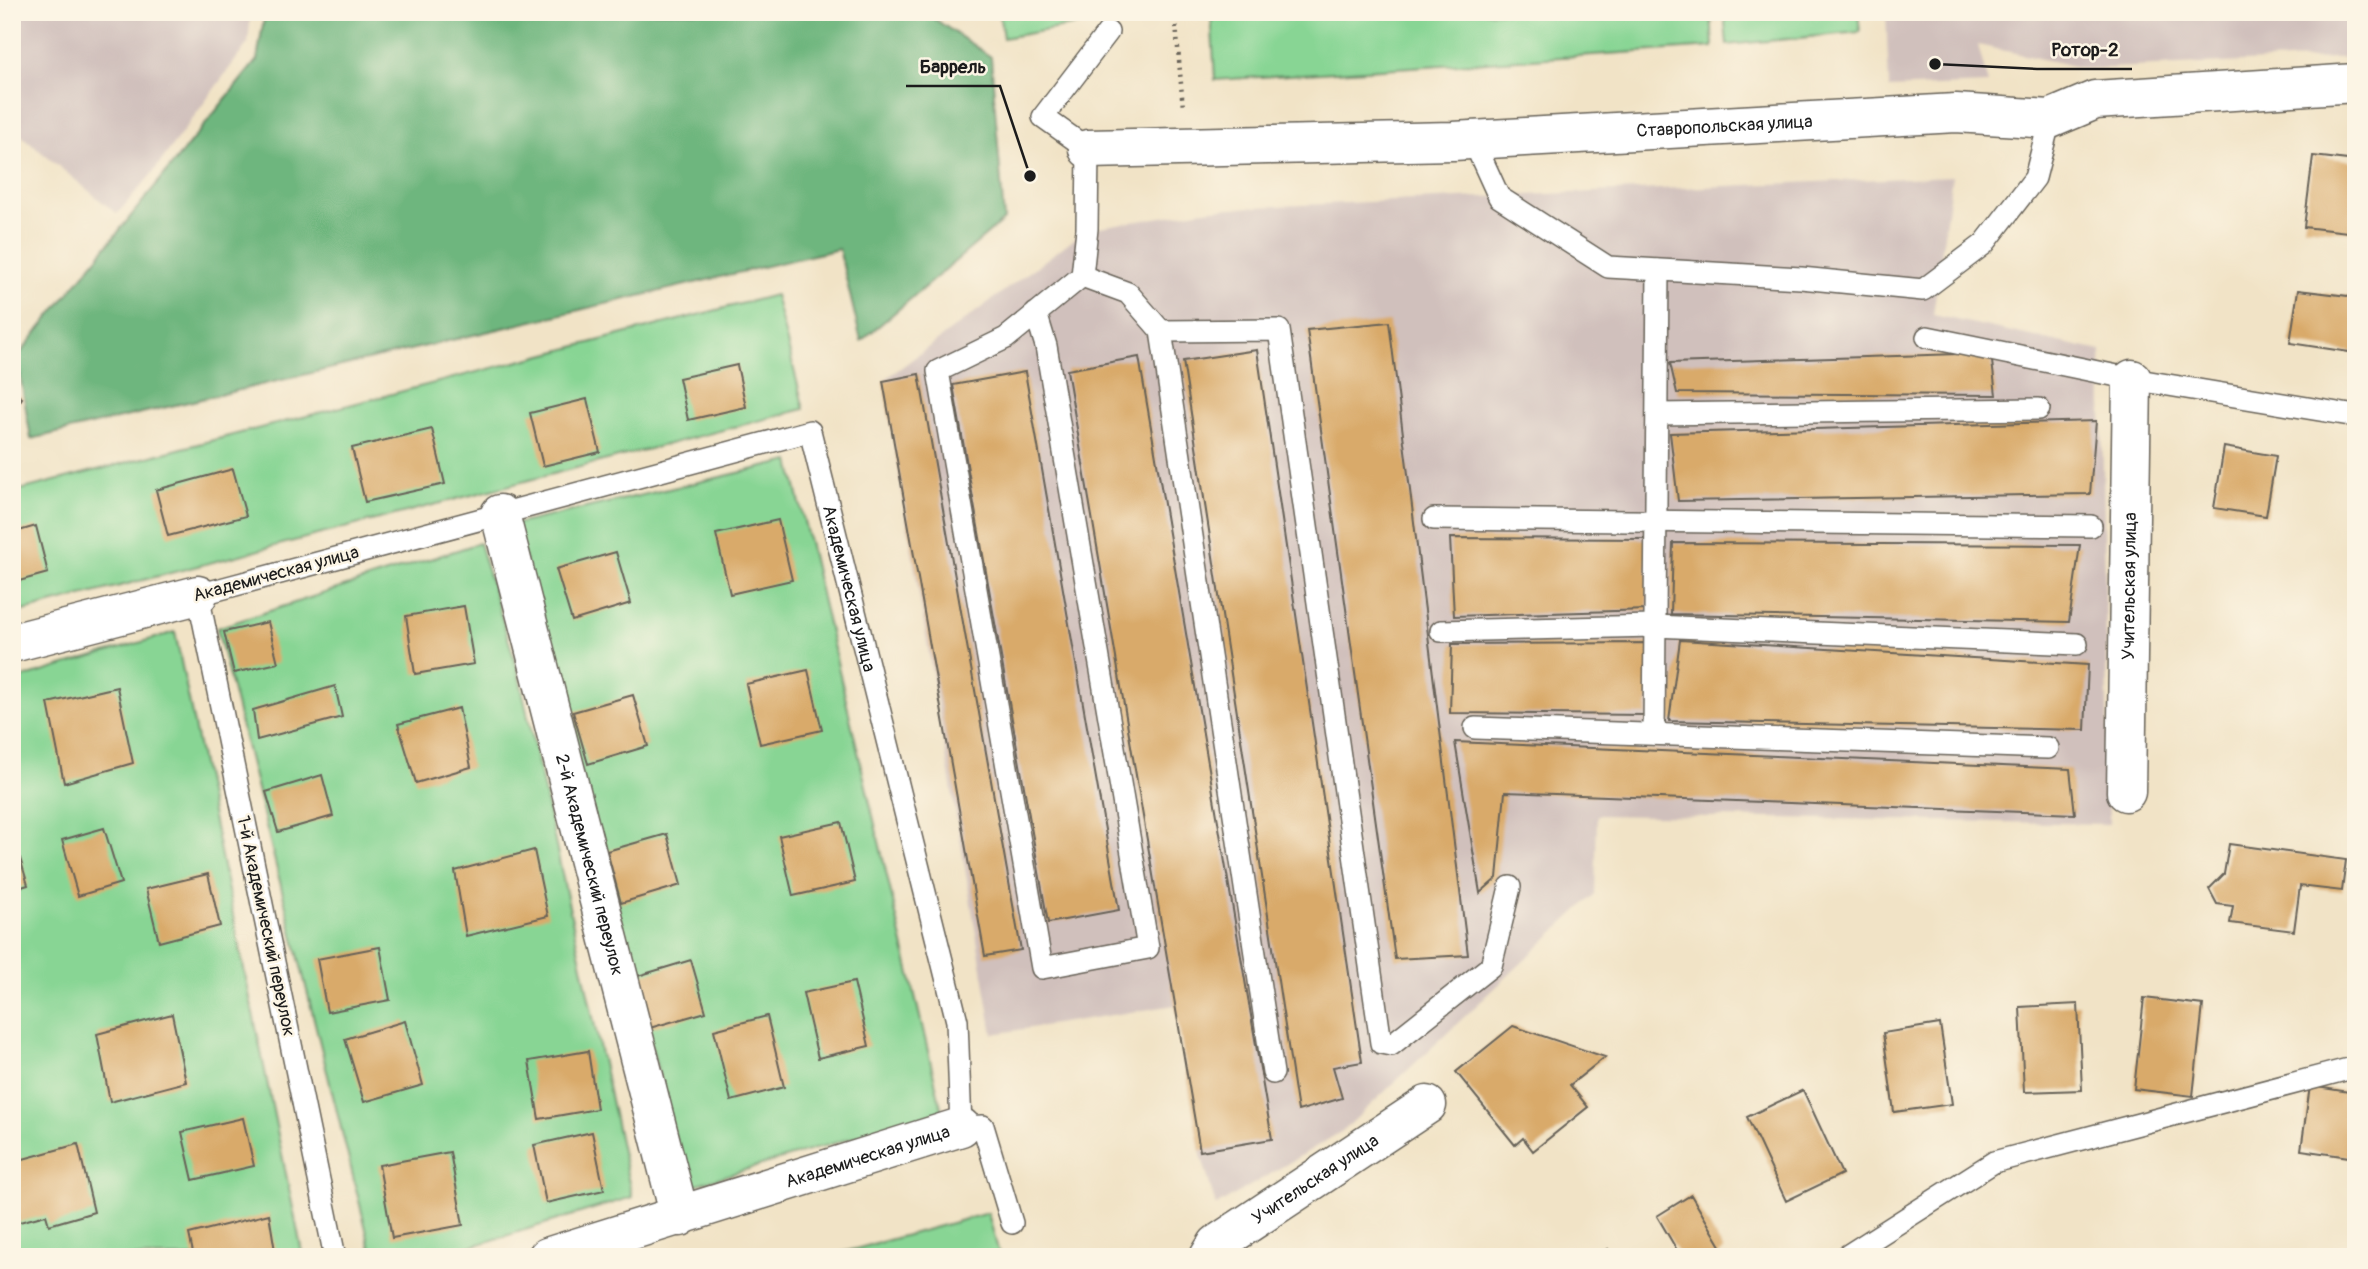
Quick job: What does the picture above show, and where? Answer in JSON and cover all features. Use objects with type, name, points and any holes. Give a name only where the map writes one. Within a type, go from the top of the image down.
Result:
[{"type":"street","name":"Ставропольская улица","points":[[1088,149],[1473,140],[1874,115],[1956,113],[2050,119],[2095,100],[2356,83]]},
{"type":"street","name":"Учительская улица","points":[[2126,792],[2132,379]]},
{"type":"street","name":"2-й Академический переулок","points":[[500,513],[680,1217]]},
{"type":"street","name":"Академическая улица","points":[[12,643],[198,595]]},
{"type":"street","name":"Учительская улица","points":[[1209,1257],[1217,1244],[1427,1105]]},
{"type":"street","name":"Академическая улица","points":[[547,1257],[961,1127]]},
{"type":"lane","points":[[1037,313],[1049,359],[1148,948],[1042,968],[938,371],[1006,338],[1082,276],[1087,229],[1088,149],[1043,117],[1108,32]]},
{"type":"lane","points":[[1473,140],[1499,197],[1608,267],[1801,278],[1923,290],[1984,244],[2035,178],[2050,119]]},
{"type":"lane","points":[[1654,734],[1658,270]]},
{"type":"lane","points":[[1082,276],[1128,293],[1161,331],[1273,1073]]},
{"type":"lane","points":[[1161,331],[1279,330],[1381,1043],[1391,1045],[1492,966],[1510,887]]},
{"type":"lane","points":[[1927,337],[2132,379],[2356,416]]},
{"type":"lane","points":[[1657,414],[2039,409]]},
{"type":"lane","name":"Академическая улица","points":[[198,595],[810,431],[957,1021],[961,1127]]},
{"type":"lane","points":[[1434,519],[2091,526]]},
{"type":"lane","name":"1-й Академический переулок","points":[[198,595],[335,1257]]},
{"type":"lane","points":[[1441,631],[1654,626],[2077,644]]},
{"type":"lane","points":[[1475,729],[2048,748]]},
{"type":"lane","points":[[1845,1257],[1994,1162],[2356,1067]]},
{"type":"lane","points":[[961,1127],[983,1126],[1012,1223]]},
{"type":"path","points":[[1175,12],[1186,148]]},
{"type":"shaded area","points":[[12,12],[251,12],[248,43],[151,175],[117,214],[12,128]]},
{"type":"shaded area","points":[[1886,12],[2356,12],[2356,57],[2088,69],[1978,45],[1988,84],[1889,88]]},
{"type":"shaded area","points":[[1952,176],[1933,315],[2101,351],[2109,824],[1597,815],[1595,894],[1344,1130],[1216,1206],[1200,1151],[1175,1005],[993,1034],[883,381],[1087,229],[1211,209]]},
{"type":"green space","points":[[265,12],[924,12],[991,57],[1004,220],[861,341],[839,249],[31,439],[17,357],[257,60]]},
{"type":"green space","points":[[999,12],[1081,12],[1082,24],[1003,38]]},
{"type":"green space","points":[[1211,12],[1711,12],[1713,47],[1215,80]]},
{"type":"green space","points":[[1724,12],[1858,12],[1860,32],[1727,45]]},
{"type":"green space","points":[[775,295],[804,409],[12,614],[12,492]]},
{"type":"green space","points":[[790,461],[942,1111],[688,1187],[516,524]]},
{"type":"green space","points":[[479,543],[518,671],[632,1197],[437,1257],[373,1257],[217,628]]},
{"type":"green space","points":[[175,632],[303,1257],[12,1257],[12,681]]},
{"type":"green space","points":[[988,1213],[1000,1257],[826,1257]]},
{"type":"building","points":[[2313,156],[2356,161],[2356,233],[2304,227]]},
{"type":"building","points":[[2298,290],[2356,297],[2356,353],[2290,343]]},
{"type":"building","points":[[1389,322],[1468,955],[1395,959],[1307,330]]},
{"type":"building","points":[[1257,350],[1362,1062],[1333,1067],[1342,1098],[1298,1111],[1183,361]]},
{"type":"building","points":[[1991,353],[1996,395],[1677,393],[1670,363]]},
{"type":"building","points":[[1139,357],[1272,1139],[1200,1151],[1067,370]]},
{"type":"building","points":[[737,365],[746,407],[688,420],[679,378]]},
{"type":"building","points":[[1025,372],[1119,910],[1048,923],[953,385]]},
{"type":"building","points":[[919,374],[1021,950],[985,956],[883,381]]},
{"type":"building","points":[[12,391],[22,398],[12,413]]},
{"type":"building","points":[[587,399],[600,452],[543,466],[530,413]]},
{"type":"building","points":[[2096,421],[2090,494],[1678,501],[1670,433]]},
{"type":"building","points":[[432,429],[445,484],[365,502],[352,448]]},
{"type":"building","points":[[2224,447],[2276,456],[2266,516],[2214,508]]},
{"type":"building","points":[[233,469],[246,516],[168,536],[156,490]]},
{"type":"building","points":[[778,520],[792,580],[730,594],[716,534]]},
{"type":"building","points":[[36,526],[48,573],[12,583],[12,533]]},
{"type":"building","points":[[1450,538],[1647,539],[1648,610],[1454,616]]},
{"type":"building","points":[[1673,543],[2080,545],[2069,622],[1671,614]]},
{"type":"building","points":[[616,552],[631,603],[572,621],[556,569]]},
{"type":"building","points":[[464,606],[474,664],[415,674],[406,616]]},
{"type":"building","points":[[268,622],[278,663],[234,673],[224,632]]},
{"type":"building","points":[[1680,640],[2088,665],[2085,730],[1669,721]]},
{"type":"building","points":[[1655,643],[1646,715],[1450,713],[1452,644]]},
{"type":"building","points":[[808,670],[822,730],[760,744],[746,684]]},
{"type":"building","points":[[335,686],[342,717],[257,740],[253,710]]},
{"type":"building","points":[[117,687],[133,763],[64,783],[48,703]]},
{"type":"building","points":[[633,695],[648,746],[588,764],[573,712]]},
{"type":"building","points":[[459,708],[471,767],[416,783],[398,724]]},
{"type":"building","points":[[1455,742],[2070,769],[2075,814],[1505,792],[1497,878],[1480,893]]},
{"type":"building","points":[[322,775],[333,816],[278,832],[266,792]]},
{"type":"building","points":[[841,822],[855,882],[793,896],[779,836]]},
{"type":"building","points":[[104,828],[121,883],[78,896],[62,840]]},
{"type":"building","points":[[12,831],[28,885],[12,890]]},
{"type":"building","points":[[667,834],[681,885],[621,903],[607,851]]},
{"type":"building","points":[[2229,844],[2346,860],[2342,891],[2300,886],[2294,931],[2230,923],[2233,906],[2217,904],[2209,889],[2224,874]]},
{"type":"building","points":[[534,850],[548,916],[466,936],[455,871]]},
{"type":"building","points":[[208,874],[220,926],[159,942],[146,889]]},
{"type":"building","points":[[380,947],[390,1000],[327,1012],[317,959]]},
{"type":"building","points":[[691,960],[706,1012],[646,1029],[631,978]]},
{"type":"building","points":[[854,982],[869,1046],[818,1058],[803,993]]},
{"type":"building","points":[[2144,998],[2203,1005],[2193,1096],[2134,1089]]},
{"type":"building","points":[[2078,1004],[2082,1090],[2024,1092],[2020,1007]]},
{"type":"building","points":[[172,1014],[186,1082],[110,1102],[97,1034]]},
{"type":"building","points":[[767,1016],[784,1087],[731,1101],[714,1030]]},
{"type":"building","points":[[405,1021],[423,1085],[364,1102],[345,1039]]},
{"type":"building","points":[[1940,1024],[1952,1104],[1894,1112],[1883,1033]]},
{"type":"building","points":[[1513,1026],[1605,1057],[1570,1085],[1588,1107],[1533,1151],[1523,1138],[1515,1145],[1456,1072]]},
{"type":"building","points":[[588,1051],[597,1109],[539,1119],[529,1061]]},
{"type":"building","points":[[2310,1086],[2356,1093],[2356,1158],[2301,1150]]},
{"type":"building","points":[[1803,1090],[1842,1174],[1786,1201],[1747,1117]]},
{"type":"building","points":[[12,1092],[19,1114],[12,1116]]},
{"type":"building","points":[[243,1118],[254,1166],[193,1180],[182,1132]]},
{"type":"building","points":[[592,1132],[604,1190],[546,1203],[534,1145]]},
{"type":"building","points":[[78,1144],[94,1212],[49,1225],[46,1215],[12,1224],[12,1162]]},
{"type":"building","points":[[450,1152],[463,1225],[392,1238],[379,1165]]},
{"type":"building","points":[[1691,1195],[1724,1251],[1715,1257],[1681,1257],[1657,1216]]},
{"type":"building","points":[[269,1214],[276,1257],[194,1257],[189,1234]]},
{"type":"building","points":[[1608,1249],[1613,1257],[1597,1257]]},
{"type":"place","name":"Ротор-2","points":[[1935,64]]},
{"type":"place","name":"Баррель","points":[[1030,176]]}]
